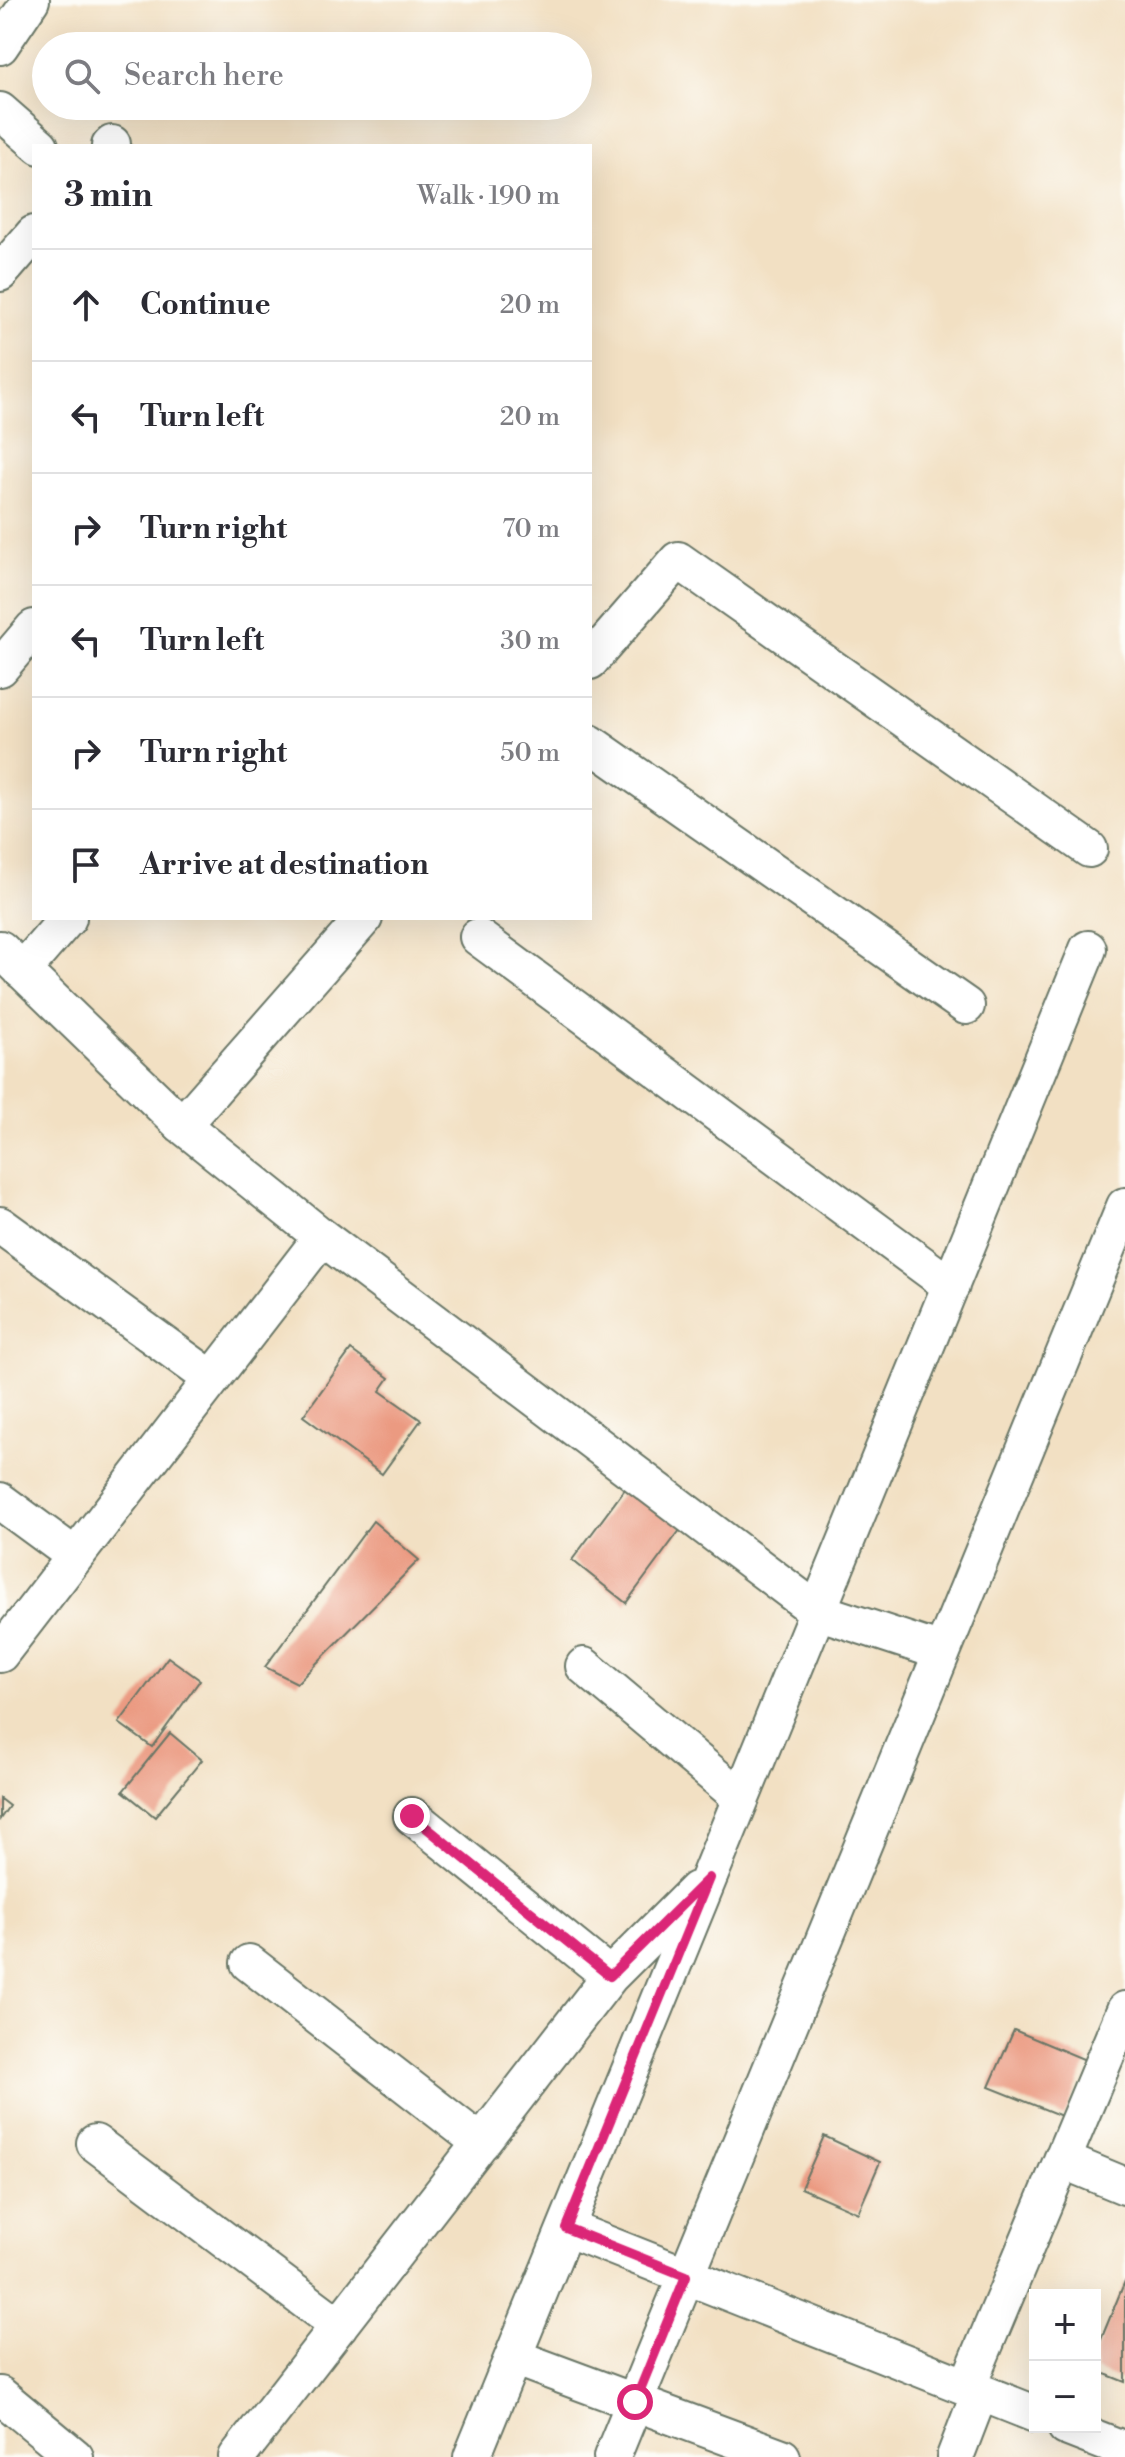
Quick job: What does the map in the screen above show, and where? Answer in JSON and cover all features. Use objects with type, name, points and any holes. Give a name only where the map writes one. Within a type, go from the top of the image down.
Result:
[{"type":"street","points":[[0,46],[31,0]]},
{"type":"street","points":[[0,111],[38,144]]},
{"type":"street","points":[[0,273],[32,236]]},
{"type":"street","points":[[592,659],[678,560],[1089,849]]},
{"type":"street","points":[[0,668],[32,630]]},
{"type":"street","points":[[592,744],[966,1006]]},
{"type":"street","points":[[65,920],[11,960],[182,1125],[322,1237],[817,1611],[942,1652]]},
{"type":"street","points":[[182,1125],[362,920]]},
{"type":"street","points":[[478,937],[951,1286]]},
{"type":"street","points":[[472,2457],[1088,949]]},
{"type":"street","points":[[612,2457],[942,1652],[1122,1224]]},
{"type":"street","points":[[0,1225],[212,1379]]},
{"type":"street","points":[[0,1654],[322,1237]]},
{"type":"street","points":[[0,1501],[75,1556]]},
{"type":"street","points":[[584,1666],[741,1798]]},
{"type":"street","points":[[412,1816],[610,1976]]},
{"type":"street","points":[[237,2457],[610,1976],[709,1878]]},
{"type":"street","points":[[249,1963],[481,2143]]},
{"type":"street","points":[[955,2457],[974,2390],[1062,2160],[1125,2010]]},
{"type":"street","points":[[95,2143],[339,2326]]},
{"type":"street","points":[[1062,2160],[1125,2186]]},
{"type":"street","points":[[566,2228],[1029,2412]]},
{"type":"street","points":[[513,2357],[782,2457]]},
{"type":"street","points":[[0,2395],[75,2457]]},
{"type":"street","points":[[1081,2433],[1125,2450]]},
{"type":"building","points":[[351,1350],[389,1378],[380,1391],[421,1420],[382,1474],[303,1416]]},
{"type":"building","points":[[628,1485],[683,1526],[626,1603],[572,1560]]},
{"type":"building","points":[[373,1521],[419,1560],[297,1683],[265,1667]]},
{"type":"building","points":[[168,1657],[200,1680],[152,1747],[119,1723]]},
{"type":"building","points":[[170,1733],[202,1760],[155,1817],[123,1791]]},
{"type":"building","points":[[0,1799],[9,1806],[0,1819]]},
{"type":"building","points":[[1014,2030],[1088,2061],[1064,2117],[989,2087]]},
{"type":"building","points":[[824,2136],[880,2162],[858,2213],[801,2188]]},
{"type":"building","points":[[1125,2281],[1125,2382],[1101,2372],[1101,2339]]},
{"type":"route","points":[[412,1816],[610,1976],[709,1878],[566,2228],[686,2276],[635,2402]]}]
